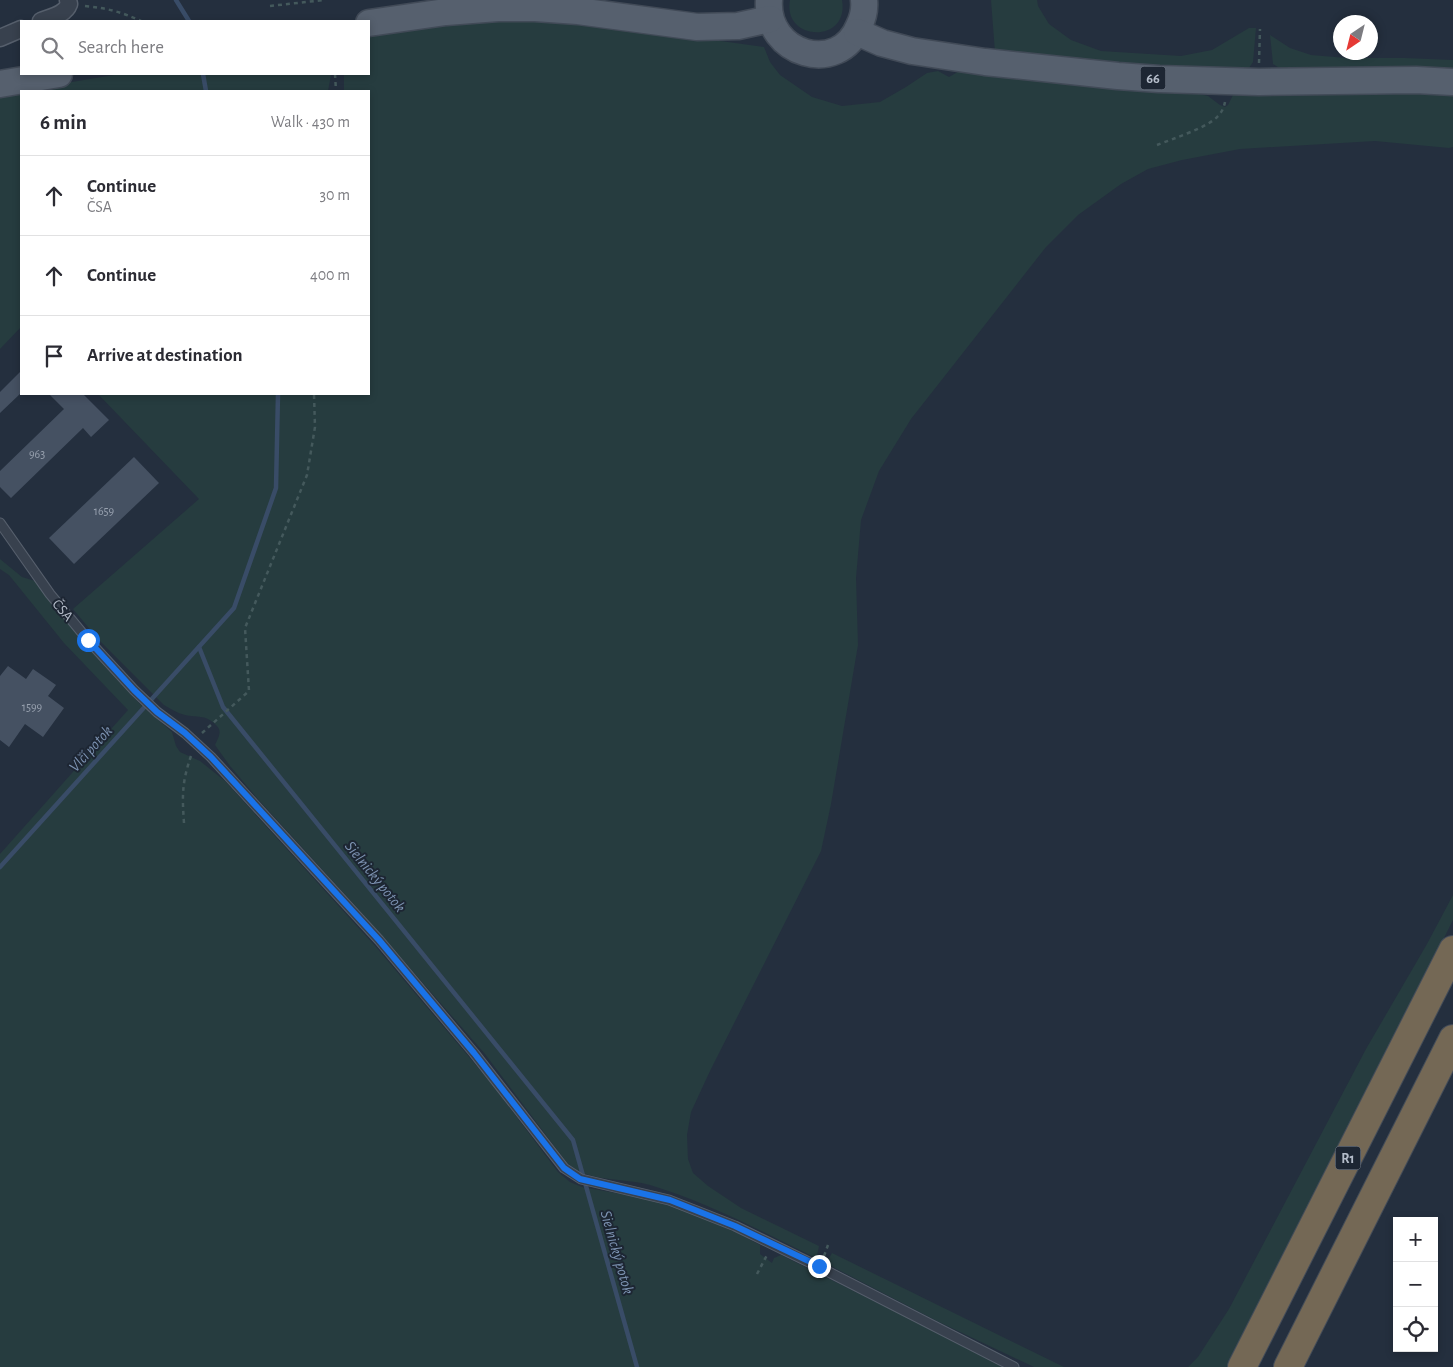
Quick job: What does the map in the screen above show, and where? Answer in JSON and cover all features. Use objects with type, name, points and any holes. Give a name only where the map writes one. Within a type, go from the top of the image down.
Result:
[{"type":"highway","name":"R1","points":[[1242,1367],[1453,950]]},
{"type":"highway","points":[[1288,1367],[1453,1039]]},
{"type":"main road","points":[[370,23],[446,12],[498,8],[534,8],[578,11],[697,27],[738,26],[769,10],[776,32],[785,42],[796,50],[810,54],[824,54],[837,50],[857,32],[863,19],[864,0]]},
{"type":"main road","name":"66","points":[[857,32],[882,43],[912,51],[986,62],[1118,76],[1259,82],[1416,80],[1453,82]]},
{"type":"main road","points":[[0,84],[53,75]]},
{"type":"street","points":[[44,20],[62,13],[67,9],[69,2]]},
{"type":"street","points":[[0,38],[20,29]]},
{"type":"lane","name":"ČSA","points":[[0,523],[50,594],[88,640],[157,712],[211,757],[379,940],[474,1053],[564,1168],[580,1179],[670,1200],[735,1226],[773,1244]]},
{"type":"lane","points":[[773,1244],[1014,1367]]},
{"type":"path","points":[[270,6],[324,0]]},
{"type":"path","points":[[69,2],[106,8],[139,20]]},
{"type":"path","points":[[1259,82],[1260,29]]},
{"type":"path","points":[[335,75],[336,90]]},
{"type":"path","points":[[1157,145],[1218,118],[1226,100],[1227,81]]},
{"type":"path","points":[[184,823],[182,795],[185,774],[195,742],[218,718],[249,691],[245,628],[307,474],[315,427],[314,395]]},
{"type":"path","points":[[757,1274],[773,1244]]},
{"type":"green space","points":[[790,0],[842,0],[842,14],[836,24],[827,30],[816,32],[805,30],[796,24],[790,14]]},
{"type":"green space","points":[[991,0],[1037,0],[1038,6],[1049,24],[1071,40],[1101,51],[1181,56],[1212,50],[1249,28],[1256,28],[1253,62],[1249,68],[1119,65],[995,52]]},
{"type":"green space","points":[[511,18],[605,25],[764,47],[770,62],[780,75],[812,97],[842,106],[880,102],[927,73],[938,71],[949,77],[963,69],[1191,92],[1208,96],[1225,107],[1233,95],[1237,94],[1395,91],[1453,94],[1453,147],[1375,141],[1240,149],[1182,160],[1148,169],[1121,184],[1078,215],[1046,247],[911,419],[879,471],[861,520],[856,578],[858,645],[831,804],[821,851],[710,1071],[691,1112],[687,1135],[688,1159],[693,1173],[708,1186],[741,1208],[819,1246],[817,1256],[814,1257],[734,1218],[671,1192],[650,1185],[591,1176],[567,1163],[485,1054],[230,766],[215,745],[220,734],[219,729],[208,719],[182,714],[164,705],[98,639],[73,609],[199,499],[99,395],[370,395],[370,90],[344,90],[344,75],[370,75],[370,34]]},
{"type":"green space","points":[[1270,35],[1290,48],[1311,55],[1333,57],[1333,60],[1405,58],[1453,60],[1453,72],[1281,69],[1273,64]]},
{"type":"green space","points":[[114,75],[331,75],[328,90],[24,90]]},
{"type":"green space","points":[[20,91],[20,328],[0,349],[0,94]]},
{"type":"green space","points":[[0,559],[22,577],[35,581],[76,633],[111,673],[139,703],[172,732],[180,752],[200,761],[225,781],[376,947],[491,1083],[558,1172],[570,1182],[582,1187],[655,1200],[689,1211],[760,1245],[760,1254],[772,1263],[774,1258],[781,1255],[1003,1367],[0,1367],[0,854],[128,710],[64,643],[9,575],[0,569]]},
{"type":"green space","points":[[1453,895],[1453,920],[1228,1367],[1188,1367],[1198,1357],[1229,1309],[1366,1049]]},
{"type":"green space","points":[[832,1253],[1064,1367],[1034,1367],[937,1321],[831,1266],[828,1260]]},
{"type":"building","points":[[20,372],[20,394],[0,413],[0,392]]},
{"type":"building","points":[[50,395],[84,395],[109,420],[91,437],[83,428],[11,498],[0,487],[0,471],[64,409]]},
{"type":"building","points":[[134,457],[159,483],[74,564],[49,538]]},
{"type":"building","points":[[8,666],[26,679],[33,669],[56,685],[48,696],[64,708],[43,737],[25,724],[9,747],[0,740],[0,676]]},
{"type":"waterway","name":"Sielnický potok","points":[[176,0],[188,20]]},
{"type":"waterway","name":"Sielnický potok","points":[[203,75],[206,90]]},
{"type":"waterway","name":"Vlčí potok","points":[[0,867],[234,608],[276,488],[278,395]]},
{"type":"waterway","name":"Sielnický potok","points":[[199,647],[223,707],[573,1140],[637,1367]]},
{"type":"route","points":[[88,640],[157,712],[185,733],[211,757],[379,940],[474,1053],[564,1168],[580,1179],[670,1200],[735,1226],[819,1266]]}]
